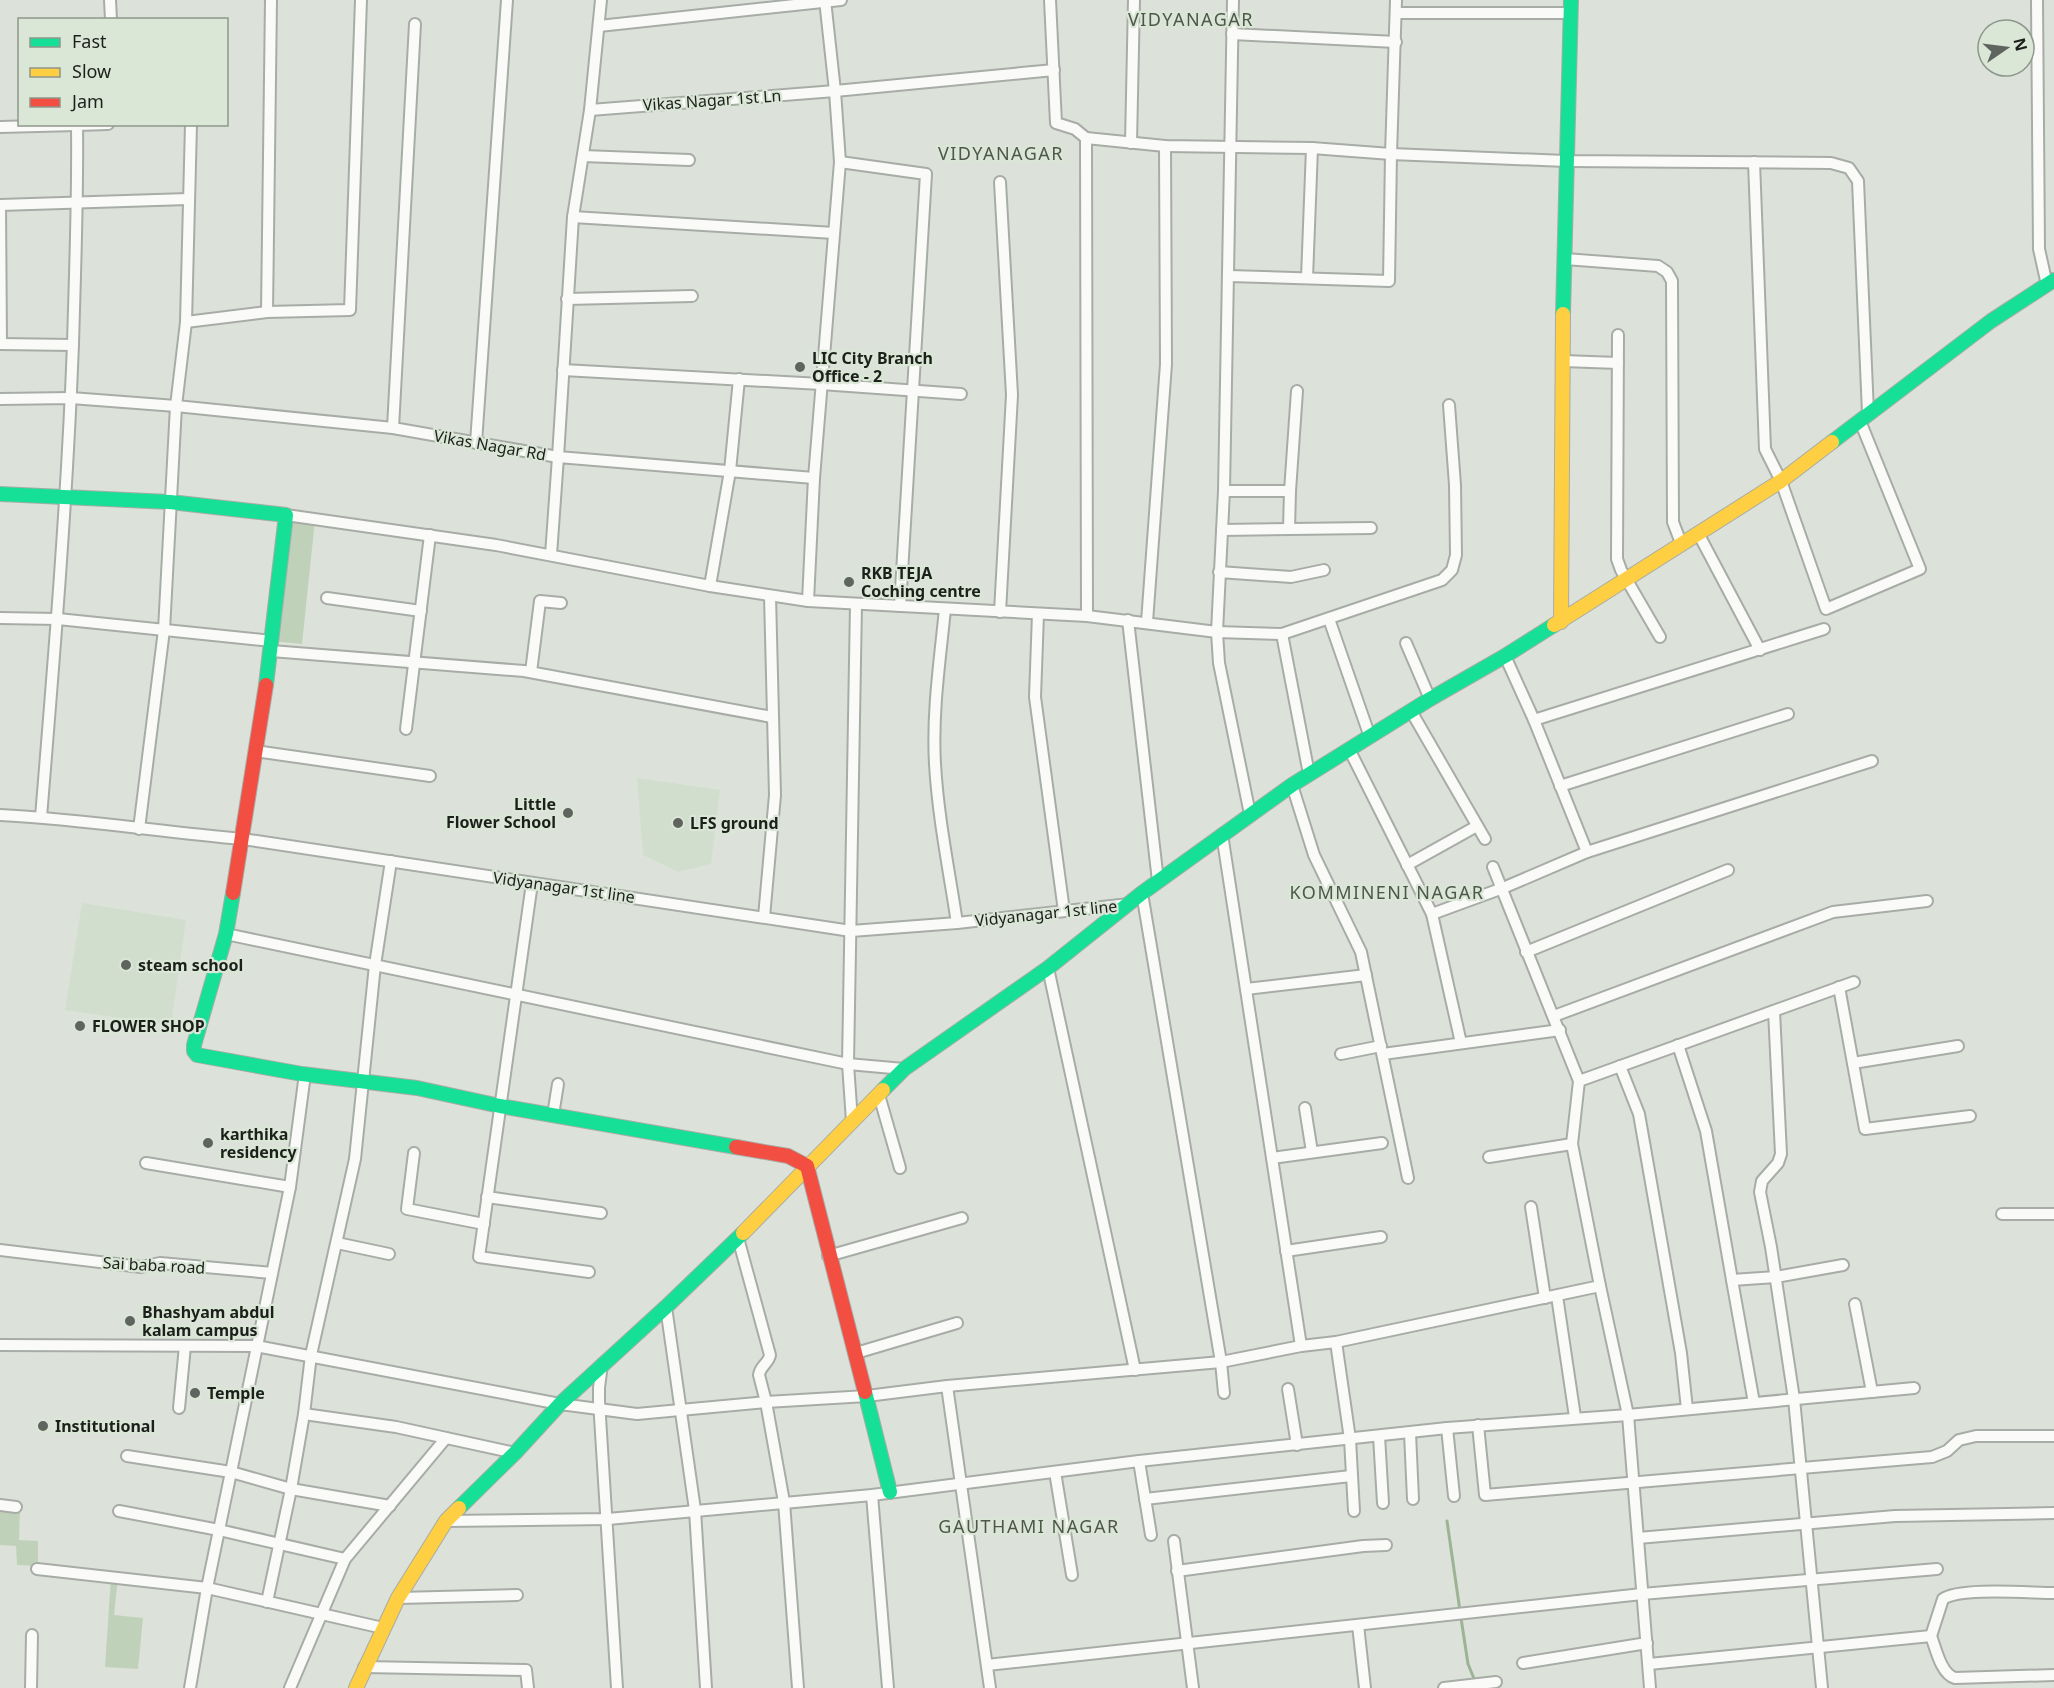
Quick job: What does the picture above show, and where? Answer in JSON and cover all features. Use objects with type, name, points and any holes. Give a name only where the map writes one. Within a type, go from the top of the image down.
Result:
[{"type":"street","points":[[111,0],[111,18]]},
{"type":"street","points":[[267,312],[271,0]]},
{"type":"street","points":[[186,322],[267,312],[350,310],[361,0]]},
{"type":"street","points":[[476,443],[507,0]]},
{"type":"street","name":"Vikas Nagar Rd","points":[[0,399],[71,398],[393,428],[558,457],[573,217],[590,110],[601,0]]},
{"type":"street","points":[[599,26],[841,0]]},
{"type":"street","points":[[1050,0],[1056,123],[1075,129],[1086,138],[1165,146],[1312,148],[1391,154],[1566,161],[1754,162],[1832,163],[1849,168],[1858,181],[1864,417],[1920,569],[1826,609],[1781,481],[1765,449],[1754,162]]},
{"type":"street","points":[[1131,143],[1134,0]]},
{"type":"street","points":[[1233,0],[1224,491],[1217,632],[1219,663],[1251,814]]},
{"type":"street","points":[[1229,276],[1389,281],[1396,0]]},
{"type":"street","points":[[356,1688],[398,1598],[446,1521],[515,1453],[560,1404],[738,1238],[904,1070],[1048,968],[1158,881],[1292,785],[1430,699],[1505,657],[1781,481],[1990,321],[2051,282],[2039,249],[2037,0]]},
{"type":"street","points":[[808,601],[814,478],[840,162],[825,1]]},
{"type":"street","points":[[1396,13],[1571,6],[1566,161],[1561,622]]},
{"type":"street","points":[[393,428],[415,24]]},
{"type":"street","points":[[1232,34],[1395,42]]},
{"type":"street","name":"Vikas Nagar 1st Ln","points":[[590,110],[835,91],[1054,70]]},
{"type":"street","points":[[0,127],[38,126]]},
{"type":"street","points":[[41,817],[58,619],[71,398],[78,203],[77,126]]},
{"type":"street","points":[[139,829],[164,630],[176,406],[186,322],[190,126]]},
{"type":"street","points":[[1086,138],[1087,616]]},
{"type":"street","points":[[1147,622],[1166,364],[1165,146]]},
{"type":"street","points":[[1307,278],[1312,148]]},
{"type":"street","points":[[583,156],[688,160]]},
{"type":"street","points":[[840,162],[926,174],[900,606]]},
{"type":"street","points":[[1000,182],[1012,395],[1000,612]]},
{"type":"street","points":[[73,345],[1,344],[0,205],[188,199]]},
{"type":"street","points":[[573,217],[834,233]]},
{"type":"street","points":[[1565,259],[1658,266],[1667,272],[1672,281],[1673,522],[1681,543]]},
{"type":"street","points":[[567,299],[692,296]]},
{"type":"street","points":[[1618,335],[1617,559],[1660,637]]},
{"type":"street","points":[[1563,361],[1618,363]]},
{"type":"street","points":[[563,370],[961,394]]},
{"type":"street","points":[[710,586],[730,471],[739,379]]},
{"type":"street","points":[[1289,529],[1297,391]]},
{"type":"street","points":[[0,494],[170,502],[286,515],[496,545],[710,586],[808,601],[1087,616],[1217,632],[1282,634],[1442,580],[1452,570],[1456,555],[1455,485],[1449,405]]},
{"type":"street","points":[[551,555],[558,457],[814,478]]},
{"type":"street","points":[[1224,491],[1290,491]]},
{"type":"street","points":[[286,515],[271,646],[243,838],[226,934],[194,1051],[196,1055],[304,1074],[417,1088],[500,1106],[788,1156],[807,1166],[828,1256],[856,1353],[890,1492]]},
{"type":"street","points":[[1222,530],[1371,528]]},
{"type":"street","points":[[1698,533],[1760,650]]},
{"type":"street","points":[[406,729],[430,535]]},
{"type":"street","points":[[1219,572],[1291,577],[1324,570]]},
{"type":"street","points":[[764,917],[775,795],[770,596]]},
{"type":"street","points":[[327,598],[421,611]]},
{"type":"street","points":[[531,672],[540,601],[561,603]]},
{"type":"street","points":[[852,1121],[848,1064],[856,604]]},
{"type":"street","points":[[945,609],[935,717],[935,764],[957,923]]},
{"type":"street","points":[[1038,614],[1035,697],[1064,911]]},
{"type":"street","points":[[0,618],[58,619],[164,630],[271,646],[531,672],[772,717]]},
{"type":"street","points":[[1329,619],[1370,736]]},
{"type":"street","points":[[1128,620],[1158,881]]},
{"type":"street","points":[[1533,720],[1824,630]]},
{"type":"street","points":[[1282,634],[1310,774]]},
{"type":"street","points":[[1406,643],[1430,699]]},
{"type":"street","points":[[1505,657],[1587,852]]},
{"type":"street","points":[[1411,711],[1485,839]]},
{"type":"street","points":[[1560,786],[1788,714]]},
{"type":"street","points":[[1349,749],[1432,915],[1461,1043]]},
{"type":"street","points":[[255,751],[430,776]]},
{"type":"street","points":[[1432,915],[1587,852],[1872,761]]},
{"type":"street","points":[[1292,785],[1314,855],[1361,952],[1408,1178]]},
{"type":"street","name":"Vidyanagar 1st line","points":[[0,815],[41,817],[139,829],[243,838],[851,931],[957,923],[1129,904]]},
{"type":"street","points":[[1407,865],[1477,826]]},
{"type":"street","points":[[1222,834],[1301,1346]]},
{"type":"street","points":[[267,1602],[291,1489],[311,1355],[355,1159],[375,965],[391,861]]},
{"type":"street","points":[[1493,867],[1579,1081],[1572,1144],[1628,1415],[1650,1688]]},
{"type":"street","points":[[1526,951],[1728,870]]},
{"type":"street","points":[[532,883],[479,1257],[589,1272]]},
{"type":"street","points":[[1142,893],[1221,1362],[1224,1393]]},
{"type":"street","points":[[1554,1016],[1833,912],[1927,902]]},
{"type":"street","points":[[226,934],[848,1064],[904,1070]]},
{"type":"street","points":[[1048,968],[1136,1370]]},
{"type":"street","points":[[1246,989],[1366,975]]},
{"type":"street","points":[[1579,1081],[1854,982]]},
{"type":"street","points":[[1839,987],[1865,1129],[1970,1116]]},
{"type":"street","points":[[1774,1011],[1781,1154],[1778,1163],[1762,1181],[1760,1192],[1776,1277],[1794,1399],[1822,1688]]},
{"type":"street","points":[[1341,1054],[1461,1043],[1560,1030]]},
{"type":"street","points":[[1678,1045],[1706,1131],[1754,1403]]},
{"type":"street","points":[[1853,1063],[1958,1046]]},
{"type":"street","points":[[1620,1066],[1639,1114],[1681,1353],[1687,1409]]},
{"type":"street","points":[[190,1688],[207,1588],[290,1187],[304,1074]]},
{"type":"street","points":[[553,1115],[558,1084]]},
{"type":"street","points":[[879,1095],[900,1168]]},
{"type":"street","points":[[1305,1108],[1312,1152]]},
{"type":"street","points":[[1272,1158],[1382,1143]]},
{"type":"street","points":[[1489,1157],[1572,1144]]},
{"type":"street","points":[[414,1153],[407,1209],[484,1224]]},
{"type":"street","points":[[146,1163],[290,1187]]},
{"type":"street","points":[[487,1197],[601,1213]]},
{"type":"street","points":[[1531,1207],[1575,1418]]},
{"type":"street","points":[[2001,1214],[2054,1214]]},
{"type":"street","points":[[828,1256],[962,1218]]},
{"type":"street","points":[[1286,1251],[1381,1237]]},
{"type":"street","points":[[738,1238],[770,1354],[769,1361],[759,1374],[784,1502],[798,1688]]},
{"type":"street","points":[[337,1243],[389,1254]]},
{"type":"street","name":"Sai baba road","points":[[0,1250],[141,1267],[160,1263],[272,1273]]},
{"type":"street","points":[[1732,1280],[1776,1277],[1842,1265]]},
{"type":"street","points":[[0,1345],[256,1346],[560,1404],[637,1414],[766,1402],[867,1396],[947,1386],[1221,1362],[1301,1346],[1336,1342],[1600,1286]]},
{"type":"street","points":[[1855,1304],[1872,1392]]},
{"type":"street","points":[[666,1307],[695,1510],[706,1688]]},
{"type":"street","points":[[856,1353],[957,1323]]},
{"type":"street","points":[[1336,1342],[1350,1439],[1354,1511]]},
{"type":"street","points":[[179,1408],[185,1346]]},
{"type":"street","points":[[602,1364],[599,1388],[600,1410],[617,1688]]},
{"type":"street","points":[[947,1386],[990,1688]]},
{"type":"street","points":[[446,1521],[608,1519],[872,1495],[1139,1461],[1447,1428],[1628,1415],[1914,1388]]},
{"type":"street","points":[[1288,1389],[1297,1445]]},
{"type":"street","points":[[304,1414],[396,1427],[515,1453]]},
{"type":"street","points":[[1478,1425],[1485,1495],[1932,1457],[1947,1451],[1959,1440],[1976,1436],[2054,1436]]},
{"type":"street","points":[[1447,1428],[1454,1496]]},
{"type":"street","points":[[1410,1433],[1413,1499]]},
{"type":"street","points":[[1379,1436],[1383,1503]]},
{"type":"street","points":[[290,1688],[345,1559],[446,1438]]},
{"type":"street","points":[[127,1456],[231,1472],[291,1489],[390,1506]]},
{"type":"street","points":[[1139,1461],[1151,1535]]},
{"type":"street","points":[[1055,1472],[1072,1575]]},
{"type":"street","points":[[1145,1499],[1351,1476]]},
{"type":"street","points":[[872,1495],[888,1688]]},
{"type":"street","points":[[0,1505],[16,1507]]},
{"type":"street","points":[[119,1511],[219,1530],[345,1559]]},
{"type":"street","points":[[1638,1538],[1895,1516],[2054,1513]]},
{"type":"street","points":[[1174,1541],[1193,1688]]},
{"type":"street","points":[[1177,1571],[1363,1546],[1386,1545]]},
{"type":"street","points":[[37,1569],[207,1588],[383,1628]]},
{"type":"street","points":[[987,1665],[1642,1594],[1937,1569]]},
{"type":"street","points":[[2054,1593],[1965,1593],[1948,1596],[1943,1599],[1931,1636],[1950,1677],[2054,1675]]},
{"type":"street","points":[[398,1598],[517,1595]]},
{"type":"street","points":[[1358,1625],[1365,1688]]},
{"type":"street","points":[[31,1688],[32,1635]]},
{"type":"street","points":[[1648,1664],[1931,1636]]},
{"type":"street","points":[[1523,1663],[1647,1643]]},
{"type":"street","points":[[364,1667],[526,1670],[528,1688]]},
{"type":"street","points":[[1444,1688],[1496,1682]]},
{"type":"shaded area","points":[[286,515],[315,520],[302,644],[272,641]]},
{"type":"shaded area","name":"LFS ground","points":[[637,778],[720,790],[711,864],[678,872],[643,855]]},
{"type":"shaded area","name":"steam school","points":[[82,903],[186,920],[171,1025],[65,1010]]},
{"type":"shaded area","points":[[0,1509],[20,1510],[19,1540],[38,1541],[38,1566],[17,1565],[16,1546],[0,1545]]},
{"type":"shaded area","points":[[111,1577],[118,1578],[114,1615],[143,1618],[138,1669],[105,1667]]},
{"type":"waterway","points":[[1447,1521],[1460,1611]]},
{"type":"waterway","points":[[1461,1618],[1468,1664],[1475,1681]]},
{"type":"traffic: fast","points":[[1563,314],[1571,0]]},
{"type":"traffic: fast","points":[[1832,442],[1991,321],[2054,280]]},
{"type":"traffic: fast","points":[[0,494],[170,502],[286,515],[266,685]]},
{"type":"traffic: fast","points":[[883,1090],[904,1069],[1048,968],[1142,893],[1292,785],[1554,625]]},
{"type":"traffic: fast","points":[[233,893],[226,934],[194,1045],[197,1055],[302,1074],[417,1088],[500,1106],[736,1147]]},
{"type":"traffic: fast","points":[[459,1508],[515,1453],[560,1404],[743,1233]]},
{"type":"traffic: fast","points":[[865,1392],[890,1492]]},
{"type":"traffic: slow","points":[[1561,622],[1563,314]]},
{"type":"traffic: slow","points":[[1554,625],[1781,481],[1832,442]]},
{"type":"traffic: slow","points":[[743,1233],[883,1090]]},
{"type":"traffic: slow","points":[[356,1688],[398,1598],[446,1521],[459,1508]]},
{"type":"traffic: jam","points":[[233,893],[266,685]]},
{"type":"traffic: jam","points":[[736,1147],[788,1156],[807,1166],[865,1392]]},
{"type":"place","name":"LIC City Branch Office - 2","points":[[800,367]]},
{"type":"place","name":"RKB TEJA Coching centre","points":[[849,582]]},
{"type":"place","name":"Little Flower School","points":[[568,813]]},
{"type":"place","name":"LFS ground","points":[[678,823]]},
{"type":"place","name":"steam school","points":[[126,965]]},
{"type":"place","name":"FLOWER SHOP","points":[[80,1026]]},
{"type":"place","name":"karthika residency","points":[[208,1143]]},
{"type":"place","name":"Bhashyam abdul kalam campus","points":[[130,1321]]},
{"type":"place","name":"Temple","points":[[195,1393]]},
{"type":"place","name":"Institutional","points":[[43,1426]]},
{"type":"district","name":"VIDYANAGAR","points":[[1191,19]]},
{"type":"district","name":"VIDYANAGAR","points":[[1001,153]]},
{"type":"district","name":"KOMMINENI NAGAR","points":[[1387,892]]},
{"type":"district","name":"GAUTHAMI NAGAR","points":[[1029,1526]]}]
